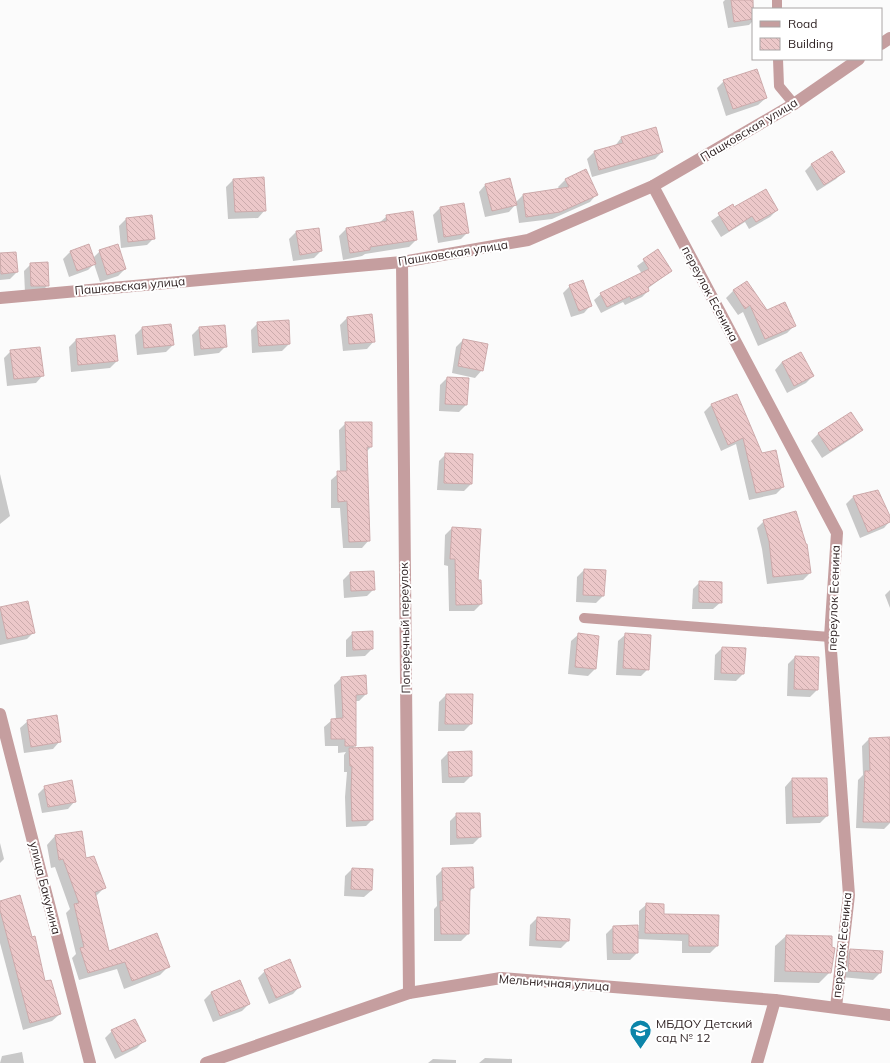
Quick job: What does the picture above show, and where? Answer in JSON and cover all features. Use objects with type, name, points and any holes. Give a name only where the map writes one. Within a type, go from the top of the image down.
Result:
[{"type":"street","name":"Пашковская улица","points":[[0,298],[402,262],[528,240],[653,186],[794,104],[858,60]]},
{"type":"street","name":"переулок Есенина","points":[[653,186],[837,533],[830,637],[849,895],[836,1007]]},
{"type":"street","name":"Поперечный переулок","points":[[402,262],[409,993]]},
{"type":"street","name":"улица Бакунина","points":[[0,714],[90,1063]]},
{"type":"street","name":"Мельничная улица","points":[[206,1063],[409,993],[501,978],[775,1000],[890,1015]]},
{"type":"street","points":[[757,1063],[775,1000]]},
{"type":"lane","points":[[778,60],[779,86],[794,104]]},
{"type":"lane","points":[[584,618],[830,637]]},
{"type":"building","points":[[731,0],[753,0],[752,19],[734,22]]},
{"type":"building","points":[[757,69],[767,98],[733,109],[723,80]]},
{"type":"building","points":[[656,127],[663,152],[599,170],[594,151],[623,143],[621,137]]},
{"type":"building","points":[[832,151],[845,172],[824,185],[811,164]]},
{"type":"building","points":[[586,169],[598,195],[560,212],[526,217],[523,194],[569,187],[565,179]]},
{"type":"building","points":[[264,177],[266,211],[235,212],[233,179]]},
{"type":"building","points":[[510,178],[517,205],[492,211],[485,184]]},
{"type":"building","points":[[766,189],[778,210],[756,222],[752,216],[729,231],[718,213],[733,204],[734,207]]},
{"type":"building","points":[[464,203],[469,233],[444,237],[440,207]]},
{"type":"building","points":[[413,211],[417,240],[370,247],[370,250],[350,253],[346,228],[387,221],[386,215]]},
{"type":"building","points":[[152,215],[155,239],[128,242],[126,218]]},
{"type":"building","points":[[319,228],[322,251],[300,255],[296,231]]},
{"type":"building","points":[[89,244],[96,264],[77,271],[70,251]]},
{"type":"building","points":[[118,244],[126,269],[107,275],[99,250]]},
{"type":"building","points":[[658,249],[672,271],[648,287],[649,291],[631,299],[630,296],[607,307],[600,293],[649,269],[643,259]]},
{"type":"building","points":[[16,252],[18,272],[1,274],[0,253]]},
{"type":"building","points":[[48,262],[49,286],[31,286],[30,263]]},
{"type":"building","points":[[583,280],[592,306],[579,311],[569,285]]},
{"type":"building","points":[[747,281],[767,310],[785,302],[796,326],[765,339],[750,305],[745,309],[733,290]]},
{"type":"building","points":[[372,314],[375,342],[349,344],[347,317]]},
{"type":"building","points":[[289,320],[290,344],[259,346],[257,322]]},
{"type":"building","points":[[171,324],[174,345],[144,348],[142,327]]},
{"type":"building","points":[[225,325],[227,347],[201,349],[199,327]]},
{"type":"building","points":[[115,335],[118,361],[78,365],[76,339]]},
{"type":"building","points":[[463,339],[488,344],[483,371],[458,366]]},
{"type":"building","points":[[40,347],[44,376],[14,379],[10,350]]},
{"type":"building","points":[[801,352],[814,376],[794,386],[782,362]]},
{"type":"building","points":[[447,377],[469,378],[467,405],[445,404]]},
{"type":"building","points":[[737,394],[762,453],[776,450],[784,487],[756,493],[743,438],[728,445],[711,404]]},
{"type":"building","points":[[851,412],[863,430],[830,451],[818,433]]},
{"type":"building","points":[[345,422],[372,422],[372,447],[367,447],[370,541],[349,542],[347,501],[338,502],[337,471],[347,471]]},
{"type":"building","points":[[445,453],[473,454],[472,484],[444,483]]},
{"type":"building","points":[[878,490],[890,516],[890,522],[868,532],[853,496]]},
{"type":"building","points":[[796,511],[807,544],[811,573],[773,577],[769,541],[763,520]]},
{"type":"building","points":[[452,527],[481,529],[478,580],[481,580],[482,604],[456,605],[455,559],[450,559]]},
{"type":"building","points":[[584,569],[606,570],[604,596],[583,595]]},
{"type":"building","points":[[374,571],[375,590],[351,591],[350,572]]},
{"type":"building","points":[[699,581],[722,582],[722,603],[699,602]]},
{"type":"building","points":[[28,601],[35,633],[7,639],[0,607]]},
{"type":"building","points":[[373,631],[373,649],[353,650],[352,632]]},
{"type":"building","points":[[578,633],[599,636],[596,669],[575,667]]},
{"type":"building","points":[[625,633],[651,635],[649,670],[623,668]]},
{"type":"building","points":[[722,647],[746,648],[744,674],[721,673]]},
{"type":"building","points":[[795,656],[819,657],[818,690],[794,689]]},
{"type":"building","points":[[366,675],[367,694],[356,695],[356,746],[345,746],[345,739],[331,739],[331,719],[343,718],[341,677]]},
{"type":"building","points":[[446,694],[473,694],[472,724],[445,724]]},
{"type":"building","points":[[57,715],[61,742],[31,747],[27,720]]},
{"type":"building","points":[[890,737],[890,822],[863,822],[865,771],[870,771],[869,738]]},
{"type":"building","points":[[373,747],[373,820],[352,821],[352,766],[350,766],[349,748]]},
{"type":"building","points":[[472,751],[472,776],[449,777],[448,752]]},
{"type":"building","points":[[792,778],[827,778],[828,816],[793,817]]},
{"type":"building","points":[[72,780],[76,802],[48,807],[44,786]]},
{"type":"building","points":[[456,813],[480,813],[481,837],[457,838]]},
{"type":"building","points":[[82,831],[86,858],[94,856],[106,888],[95,892],[109,951],[157,933],[170,967],[132,981],[125,962],[88,973],[80,948],[84,947],[74,904],[79,903],[63,859],[59,860],[55,835]]},
{"type":"building","points":[[473,867],[474,888],[470,888],[469,934],[441,934],[440,901],[443,901],[442,868]]},
{"type":"building","points":[[352,868],[373,869],[372,890],[351,889]]},
{"type":"building","points":[[20,895],[32,937],[35,936],[45,981],[51,980],[61,1014],[30,1023],[0,910],[0,901]]},
{"type":"building","points":[[646,903],[664,904],[664,914],[719,915],[718,946],[689,946],[689,934],[645,933]]},
{"type":"building","points":[[537,917],[570,919],[569,941],[536,940]]},
{"type":"building","points":[[638,925],[638,953],[613,953],[613,926]]},
{"type":"building","points":[[786,935],[832,936],[832,947],[835,948],[831,973],[785,971]]},
{"type":"building","points":[[850,949],[883,951],[881,973],[848,971]]},
{"type":"building","points":[[290,959],[301,987],[276,998],[264,970]]},
{"type":"building","points":[[240,980],[250,1004],[220,1016],[211,992]]},
{"type":"building","points":[[135,1019],[146,1041],[122,1052],[111,1030]]},
{"type":"place","name":"МБДОУ Детский сад № 12","points":[[641,1050]]}]
